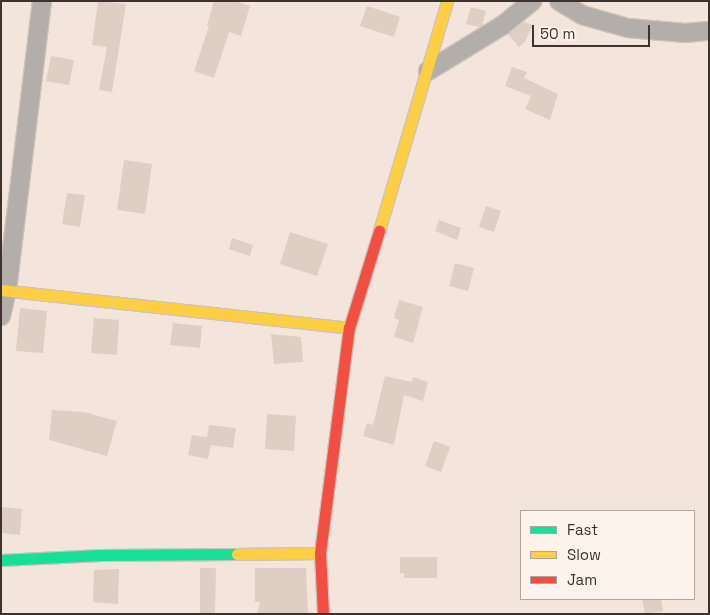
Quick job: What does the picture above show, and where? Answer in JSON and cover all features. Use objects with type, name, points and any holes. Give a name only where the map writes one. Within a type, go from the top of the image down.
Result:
[{"type":"street","points":[[1,316],[42,1]]},
{"type":"street","points":[[322,614],[320,553],[349,328],[428,71],[447,1]]},
{"type":"street","points":[[428,71],[503,25],[533,1]]},
{"type":"street","points":[[559,1],[582,16],[628,28],[685,33],[709,31]]},
{"type":"street","points":[[4,290],[349,328]]},
{"type":"street","points":[[1,560],[101,555],[320,553]]},
{"type":"building","points":[[98,1],[126,4],[112,92],[99,90],[107,47],[92,45]]},
{"type":"building","points":[[214,1],[236,1],[250,6],[241,36],[229,32],[214,78],[194,71],[209,26],[207,25]]},
{"type":"building","points":[[367,6],[400,17],[394,37],[360,26]]},
{"type":"building","points":[[471,7],[486,11],[482,26],[466,24]]},
{"type":"building","points":[[524,22],[533,25],[525,42],[519,47],[508,34]]},
{"type":"building","points":[[51,56],[74,60],[69,85],[46,81]]},
{"type":"building","points":[[512,67],[527,72],[524,78],[558,94],[550,120],[525,109],[531,96],[505,86]]},
{"type":"building","points":[[124,160],[152,164],[145,214],[117,210]]},
{"type":"building","points":[[67,193],[85,195],[80,227],[62,224]]},
{"type":"building","points":[[486,206],[501,211],[494,232],[479,227]]},
{"type":"building","points":[[439,220],[461,228],[457,240],[435,231]]},
{"type":"building","points":[[290,232],[328,244],[317,276],[280,264]]},
{"type":"building","points":[[232,238],[253,245],[250,256],[229,249]]},
{"type":"building","points":[[455,263],[474,268],[468,291],[449,286]]},
{"type":"building","points":[[399,300],[423,307],[413,343],[394,337],[399,320],[394,318]]},
{"type":"building","points":[[20,308],[47,311],[43,353],[16,351]]},
{"type":"building","points":[[94,318],[119,320],[117,355],[91,353]]},
{"type":"building","points":[[173,323],[202,326],[200,348],[170,345]]},
{"type":"building","points":[[271,334],[301,337],[303,362],[274,364]]},
{"type":"building","points":[[385,376],[412,382],[413,377],[428,382],[423,401],[404,395],[394,445],[363,436],[367,423],[373,425]]},
{"type":"building","points":[[52,410],[84,412],[117,421],[107,456],[49,440]]},
{"type":"building","points":[[267,414],[296,416],[294,451],[265,449]]},
{"type":"building","points":[[209,425],[236,428],[233,448],[211,445],[208,459],[188,455],[192,435],[207,437]]},
{"type":"building","points":[[434,441],[450,447],[441,472],[425,466]]},
{"type":"building","points":[[1,507],[22,509],[20,535],[1,533]]},
{"type":"building","points":[[400,557],[437,557],[437,578],[404,578],[404,573],[400,573]]},
{"type":"building","points":[[200,568],[216,568],[215,614],[200,614]]},
{"type":"building","points":[[255,568],[306,568],[308,614],[257,614],[260,602],[255,602]]},
{"type":"building","points":[[119,569],[118,604],[93,602],[94,570]]},
{"type":"building","points":[[642,600],[661,600],[663,611],[645,614]]},
{"type":"traffic: fast","points":[[1,560],[101,555],[237,554]]},
{"type":"traffic: slow","points":[[379,231],[447,1]]},
{"type":"traffic: slow","points":[[1,290],[349,328]]},
{"type":"traffic: slow","points":[[237,554],[320,553]]},
{"type":"traffic: jam","points":[[323,614],[320,553],[349,328],[379,231]]}]
